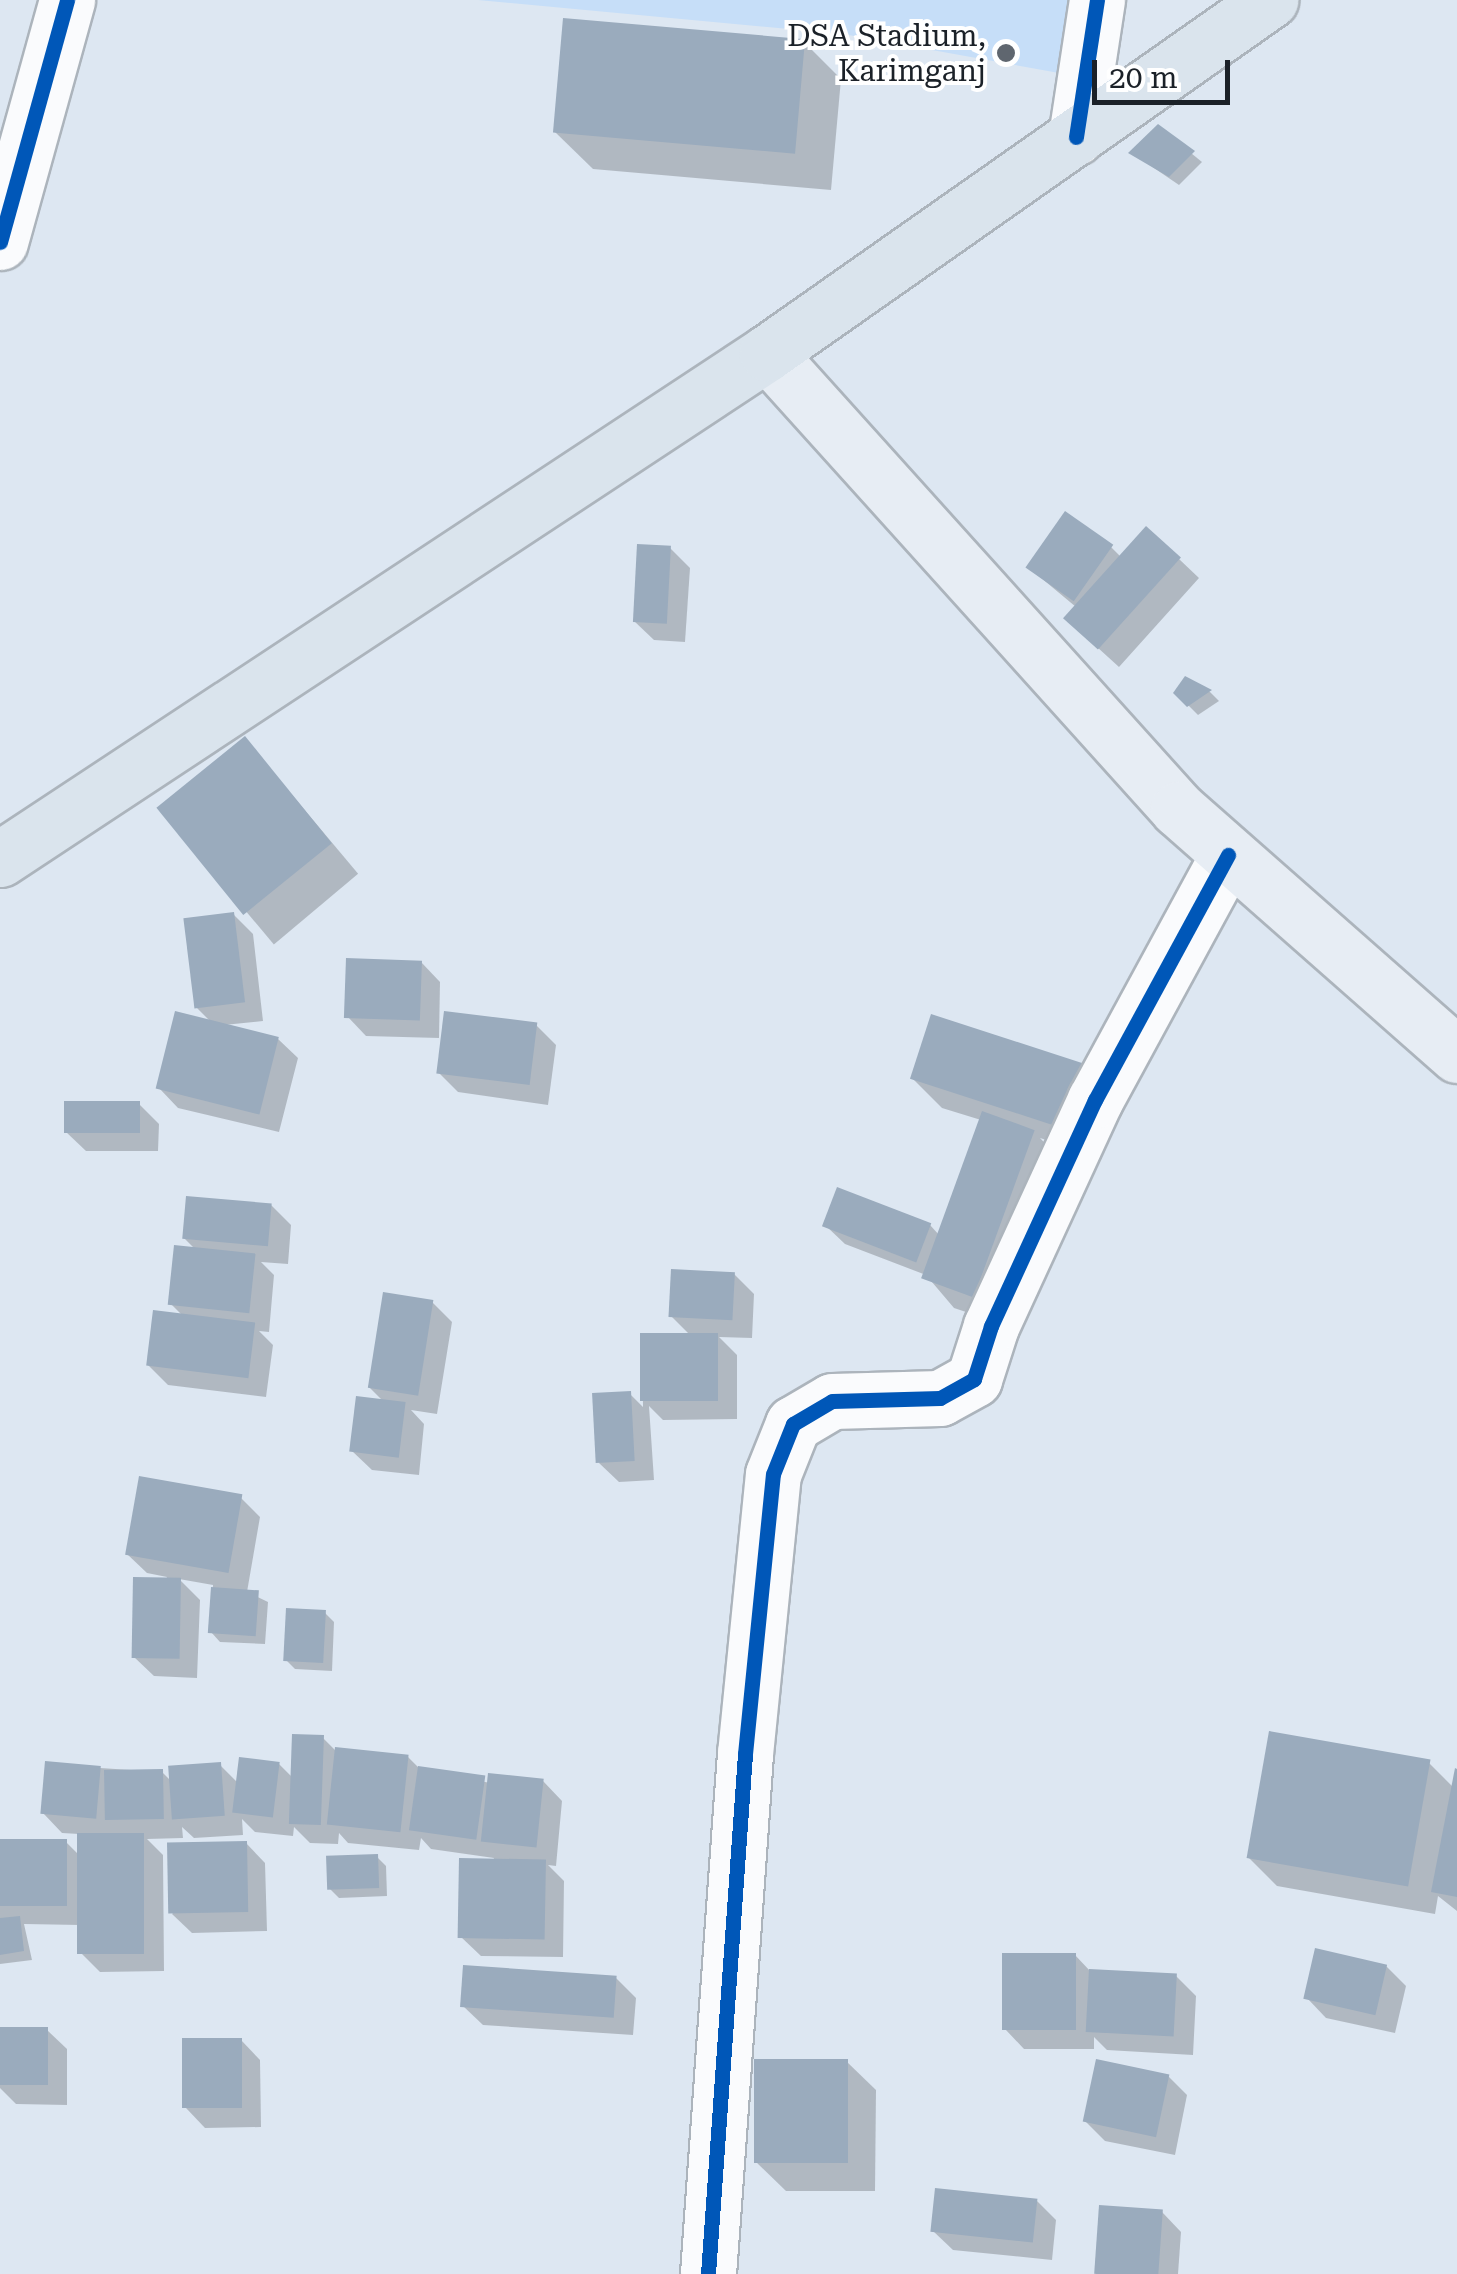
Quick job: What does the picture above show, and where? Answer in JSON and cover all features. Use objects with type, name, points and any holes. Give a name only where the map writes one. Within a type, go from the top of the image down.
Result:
[{"type":"highway","points":[[0,859],[767,353],[1270,0]]},
{"type":"main road","points":[[767,353],[1178,809],[1457,1056]]},
{"type":"street","points":[[0,242],[67,0]]},
{"type":"street","points":[[1076,136],[1098,0]]},
{"type":"street","points":[[708,2274],[746,1754],[774,1474],[794,1424],[832,1401],[940,1398],[974,1378],[991,1326],[1096,1100],[1228,855]]},
{"type":"shaded area","name":"DSA Stadium, Karimganj","points":[[478,0],[1069,0],[1059,73],[843,34]]},
{"type":"building","points":[[563,18],[805,39],[795,154],[553,133]]},
{"type":"building","points":[[1158,124],[1195,151],[1169,177],[1128,153]]},
{"type":"building","points":[[1065,511],[1113,545],[1074,601],[1025,568]]},
{"type":"building","points":[[1146,526],[1181,557],[1098,650],[1063,618]]},
{"type":"building","points":[[637,544],[671,546],[667,624],[633,622]]},
{"type":"building","points":[[1185,676],[1212,690],[1187,707],[1173,693]]},
{"type":"building","points":[[245,736],[332,843],[243,915],[156,808]]},
{"type":"building","points":[[234,912],[245,1002],[194,1009],[183,918]]},
{"type":"building","points":[[346,958],[422,961],[420,1021],[344,1018]]},
{"type":"building","points":[[175,1011],[279,1037],[259,1115],[156,1089]]},
{"type":"building","points":[[444,1011],[537,1022],[530,1085],[436,1074]]},
{"type":"building","points":[[931,1014],[1093,1067],[1072,1131],[910,1079]]},
{"type":"building","points":[[64,1101],[140,1101],[140,1133],[64,1133]]},
{"type":"building","points":[[982,1111],[1035,1130],[974,1297],[921,1278]]},
{"type":"building","points":[[837,1187],[931,1223],[916,1262],[822,1226]]},
{"type":"building","points":[[186,1196],[272,1203],[268,1246],[182,1239]]},
{"type":"building","points":[[174,1245],[256,1254],[249,1313],[168,1305]]},
{"type":"building","points":[[671,1269],[735,1272],[732,1320],[668,1317]]},
{"type":"building","points":[[383,1292],[433,1300],[418,1396],[368,1388]]},
{"type":"building","points":[[153,1310],[255,1323],[248,1378],[146,1366]]},
{"type":"building","points":[[640,1333],[718,1333],[718,1401],[640,1401]]},
{"type":"building","points":[[631,1391],[635,1461],[596,1463],[592,1393]]},
{"type":"building","points":[[356,1396],[406,1402],[399,1458],[349,1452]]},
{"type":"building","points":[[139,1476],[242,1494],[229,1573],[125,1555]]},
{"type":"building","points":[[133,1577],[181,1578],[180,1659],[132,1658]]},
{"type":"building","points":[[211,1587],[259,1590],[256,1636],[208,1633]]},
{"type":"building","points":[[286,1608],[326,1610],[323,1663],[283,1661]]},
{"type":"building","points":[[1269,1731],[1431,1759],[1408,1887],[1247,1858]]},
{"type":"building","points":[[292,1734],[324,1735],[321,1825],[289,1824]]},
{"type":"building","points":[[335,1747],[409,1755],[400,1832],[327,1825]]},
{"type":"building","points":[[239,1757],[280,1762],[273,1818],[232,1813]]},
{"type":"building","points":[[45,1761],[101,1766],[96,1819],[40,1814]]},
{"type":"building","points":[[221,1762],[225,1816],[172,1820],[168,1766]]},
{"type":"building","points":[[418,1766],[485,1775],[476,1840],[409,1830]]},
{"type":"building","points":[[163,1769],[164,1819],[105,1820],[104,1770]]},
{"type":"building","points":[[1457,1769],[1457,1897],[1431,1892]]},
{"type":"building","points":[[488,1773],[544,1779],[536,1847],[481,1842]]},
{"type":"building","points":[[77,1833],[144,1833],[144,1954],[77,1954]]},
{"type":"building","points":[[0,1839],[67,1839],[67,1906],[0,1906]]},
{"type":"building","points":[[247,1841],[248,1912],[168,1913],[167,1842]]},
{"type":"building","points":[[378,1854],[379,1888],[327,1890],[326,1856]]},
{"type":"building","points":[[459,1858],[546,1860],[545,1940],[458,1938]]},
{"type":"building","points":[[20,1916],[24,1951],[0,1955],[0,1918]]},
{"type":"building","points":[[1315,1948],[1387,1965],[1375,2015],[1303,1999]]},
{"type":"building","points":[[1002,1953],[1076,1953],[1076,2030],[1002,2030]]},
{"type":"building","points":[[463,1965],[617,1976],[614,2018],[460,2007]]},
{"type":"building","points":[[1089,1969],[1177,1974],[1174,2037],[1086,2032]]},
{"type":"building","points":[[0,2027],[48,2027],[48,2085],[0,2085]]},
{"type":"building","points":[[182,2038],[242,2038],[242,2108],[182,2108]]},
{"type":"building","points":[[754,2059],[848,2059],[848,2163],[754,2163]]},
{"type":"building","points":[[1096,2059],[1169,2075],[1156,2137],[1083,2122]]},
{"type":"building","points":[[935,2188],[1037,2199],[1033,2243],[930,2232]]},
{"type":"building","points":[[1099,2205],[1163,2209],[1158,2274],[1094,2274]]},
{"type":"cycle path","points":[[0,242],[67,0]]},
{"type":"cycle path","points":[[1076,137],[1097,0]]},
{"type":"cycle path","points":[[708,2274],[745,1754],[773,1474],[793,1424],[832,1401],[940,1398],[974,1379],[991,1326],[1095,1100],[1228,855]]},
{"type":"place","name":"DSA Stadium, Karimganj","points":[[1006,53]]}]
